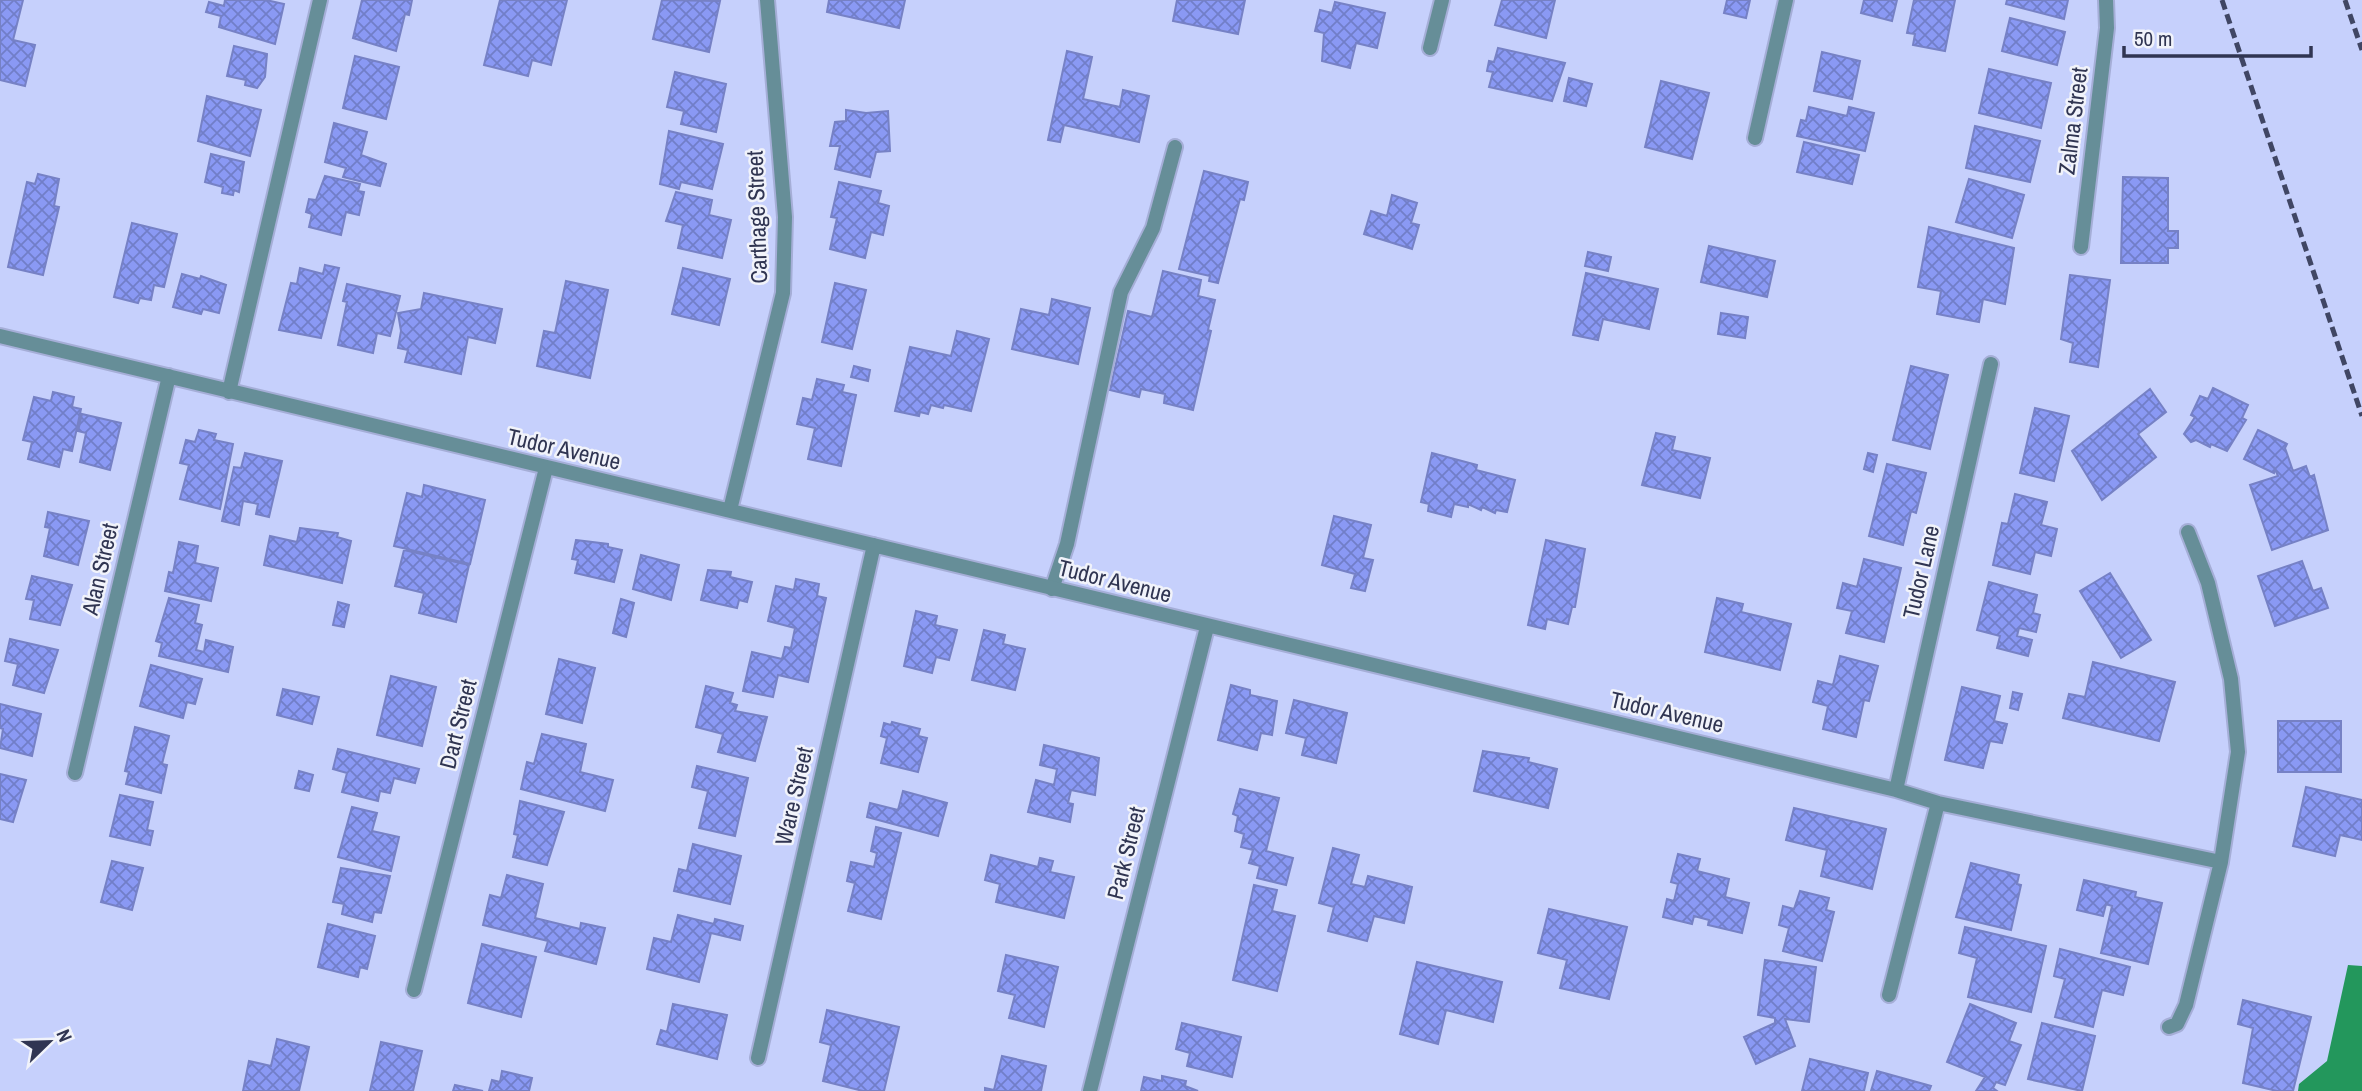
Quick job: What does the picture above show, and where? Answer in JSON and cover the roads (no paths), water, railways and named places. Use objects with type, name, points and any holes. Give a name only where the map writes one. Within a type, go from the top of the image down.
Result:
[{"type":"street","points":[[229,392],[320,0]]},
{"type":"street","name":"Carthage Street","points":[[730,510],[783,293],[785,217],[768,0]]},
{"type":"street","points":[[1430,48],[1443,0]]},
{"type":"street","points":[[1755,138],[1786,0]]},
{"type":"street","name":"Zalma Street","points":[[2081,247],[2107,28],[2106,0]]},
{"type":"street","points":[[1052,589],[1067,544],[1121,292],[1153,228],[1175,147]]},
{"type":"street","name":"Tudor Avenue","points":[[0,336],[1896,790],[1938,803],[2221,862]]},
{"type":"street","name":"Tudor Lane","points":[[1896,790],[1991,363]]},
{"type":"street","name":"Alan Street","points":[[75,774],[169,376]]},
{"type":"street","name":"Dart Street","points":[[414,990],[546,468]]},
{"type":"street","points":[[2169,1027],[2176,1024],[2186,1005],[2221,862],[2238,752],[2231,679],[2208,583],[2188,532]]},
{"type":"street","name":"Ware Street","points":[[758,1058],[874,545]]},
{"type":"street","name":"Park Street","points":[[1090,1091],[1207,627]]},
{"type":"street","points":[[1889,995],[1938,803]]},
{"type":"railway","points":[[2222,0],[2362,416]]},
{"type":"railway","points":[[2345,0],[2362,50]]}]
